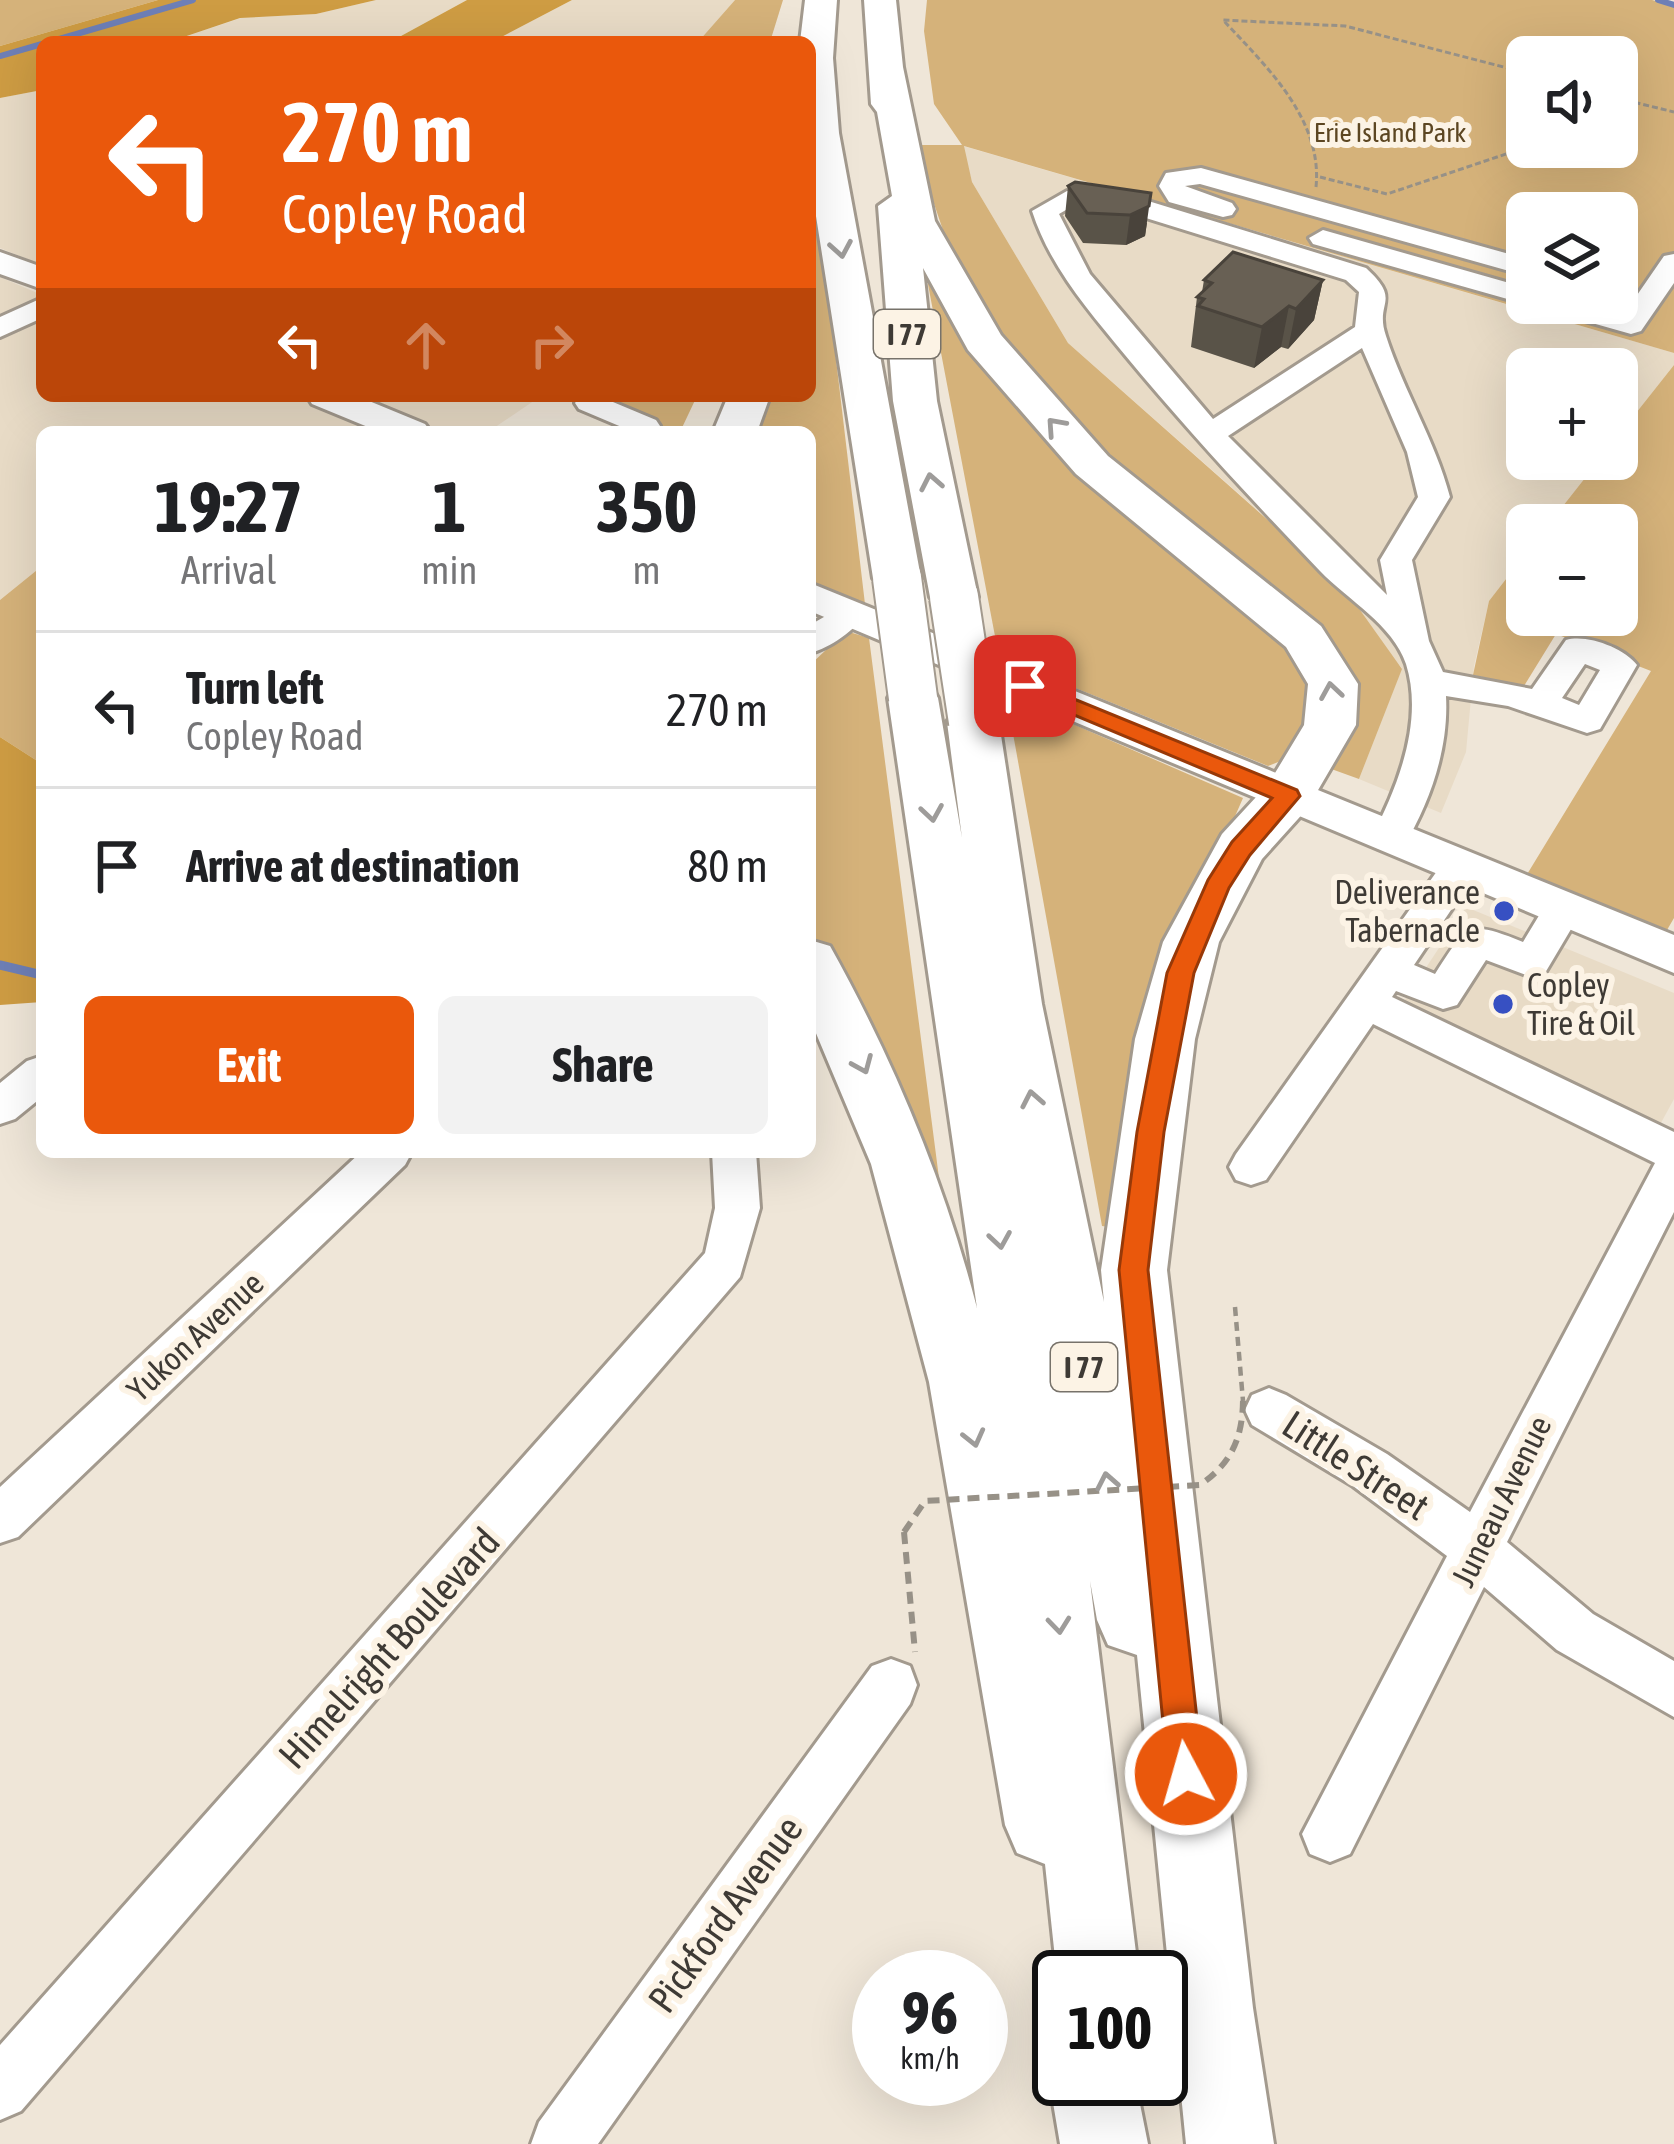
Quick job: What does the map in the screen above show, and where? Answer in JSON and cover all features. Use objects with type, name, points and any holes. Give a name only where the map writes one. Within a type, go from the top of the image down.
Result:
[{"type":"highway","name":"I 77","points":[[821,0],[817,94],[897,578],[943,710],[1013,1004],[1210,2008],[1230,2144]]},
{"type":"highway","name":"I 77","points":[[880,0],[915,401],[954,597],[943,710],[1096,1950]]},
{"type":"highway","points":[[886,68],[916,221],[983,341],[1092,464],[1292,626],[1325,665],[1333,684],[1334,712],[1288,796],[1241,848],[1217,886],[1180,973],[1150,1132],[1134,1270],[1210,2008]]},
{"type":"highway","points":[[816,101],[817,94]]},
{"type":"highway","points":[[816,973],[871,1084],[930,1248],[984,1482],[1068,1950]]},
{"type":"highway","points":[[1097,2106],[1104,2144]]},
{"type":"highway","points":[[1113,2106],[1117,2144]]},
{"type":"main road","points":[[0,262],[36,277]]},
{"type":"main road","points":[[339,402],[389,426]]},
{"type":"main road","points":[[830,605],[1674,955]]},
{"type":"street","points":[[1506,262],[1201,176],[1183,176],[1172,186],[1178,196],[1506,290]]},
{"type":"street","points":[[1390,838],[1407,809],[1425,756],[1430,694],[1412,640],[1396,560],[1434,497],[1423,452],[1369,331],[1372,290],[1356,274],[1136,206],[1067,199],[1045,211],[1052,238],[1100,306],[1208,436],[1412,640]]},
{"type":"street","points":[[1638,318],[1666,287],[1674,262]]},
{"type":"street","points":[[0,328],[36,310]]},
{"type":"street","points":[[1208,436],[1369,331]]},
{"type":"street","points":[[590,403],[645,426]]},
{"type":"street","points":[[1426,682],[1490,687],[1541,702]]},
{"type":"street","points":[[1250,1167],[1460,867]]},
{"type":"street","points":[[1378,987],[1443,994],[1478,940],[1531,962],[1563,910]]},
{"type":"street","points":[[1378,987],[1674,1152]]},
{"type":"street","points":[[0,1107],[36,1078]]},
{"type":"street","name":"Yukon Avenue","points":[[0,1520],[384,1158]]},
{"type":"street","name":"Himelright Boulevard","points":[[0,2090],[724,1263],[738,1226],[737,1170]]},
{"type":"street","name":"Juneau Avenue","points":[[1330,1834],[1477,1552],[1524,1451],[1667,1198]]},
{"type":"street","name":"Little Street","points":[[1269,1410],[1370,1470],[1447,1524],[1575,1633],[1674,1690]]},
{"type":"street","name":"Pickford Avenue","points":[[561,2144],[886,1693]]},
{"type":"path","points":[[1506,68],[1345,26],[1223,20],[1281,83],[1320,177],[1387,194],[1506,154]]},
{"type":"path","points":[[1638,103],[1674,112]]},
{"type":"path","points":[[886,1693],[907,1706],[918,1682],[904,1532],[925,1501],[1199,1485],[1220,1476],[1232,1462],[1244,1427],[1235,1307]]},
{"type":"shaded area","points":[[158,0],[376,0],[316,14],[240,18],[187,36],[36,36],[36,91],[0,98],[0,46]]},
{"type":"shaded area","points":[[376,0],[467,0],[401,36],[187,36],[241,18],[316,14]]},
{"type":"shaded area","points":[[467,0],[572,0],[503,36],[401,36]]},
{"type":"shaded area","points":[[572,0],[735,0],[703,36],[503,36]]},
{"type":"shaded area","points":[[36,91],[36,263],[0,248],[0,98]]},
{"type":"shaded area","points":[[963,146],[1506,304],[1506,324],[1574,324],[1674,353],[1674,365],[1638,410],[1638,348],[1506,348],[1506,480],[1583,480],[1565,504],[1506,504],[1506,579],[1489,601],[1474,666],[1466,752],[1441,813],[1359,779],[1402,668],[1288,537],[1068,343],[972,182]]},
{"type":"shaded area","points":[[0,277],[36,292],[36,402],[328,402],[385,426],[36,426],[36,571],[0,600]]},
{"type":"shaded area","points":[[371,402],[532,402],[497,426],[430,426]]},
{"type":"shaded area","points":[[0,737],[36,760],[36,1002],[0,1005]]},
{"type":"shaded area","points":[[1466,907],[1674,993],[1674,1099],[1656,1132],[1400,1007]]},
{"type":"green space","points":[[0,0],[158,0],[0,46]]},
{"type":"green space","points":[[735,0],[783,0],[772,36],[703,36]]},
{"type":"green space","name":"Erie Island Park","points":[[927,0],[1652,0],[1674,6],[1674,353],[1575,324],[1638,324],[1638,192],[1506,192],[1506,304],[964,146],[972,182],[1068,343],[1287,537],[1360,610],[1402,669],[1359,779],[1323,766],[1346,674],[1056,415],[962,286],[929,189],[921,145],[962,145],[934,104],[924,31]]},
{"type":"green space","points":[[821,233],[865,604],[816,584],[816,426],[754,426],[763,402],[816,402],[816,237]]},
{"type":"green space","points":[[926,274],[957,329],[1300,648],[1319,694],[1291,757],[1268,766],[999,657]]},
{"type":"green space","points":[[1674,365],[1674,918],[1667,930],[1526,876],[1651,671],[1561,636],[1638,636],[1638,504],[1565,504],[1583,480],[1638,480],[1638,410]]},
{"type":"green space","points":[[617,402],[694,402],[683,426],[651,426]]},
{"type":"green space","points":[[36,571],[36,760],[0,737],[0,600]]},
{"type":"green space","points":[[1506,579],[1506,636],[1555,636],[1524,686],[1473,675],[1489,601]]},
{"type":"green space","points":[[846,631],[869,638],[939,1178],[924,1179],[828,959],[816,944],[816,659]]},
{"type":"green space","points":[[1006,695],[1243,798],[1135,1045],[1122,1229],[1102,1226]]},
{"type":"building","points":[[1075,182],[1151,193],[1149,206],[1130,215],[1087,213],[1068,186]]},
{"type":"building","points":[[1233,252],[1323,280],[1296,309],[1289,306],[1262,327],[1198,306],[1204,299],[1197,297],[1212,283],[1204,280]]},
{"type":"waterway","points":[[70,36],[193,0]]},
{"type":"waterway","points":[[1658,0],[1674,5]]},
{"type":"waterway","points":[[0,56],[36,46]]},
{"type":"waterway","points":[[0,965],[36,974]]},
{"type":"place","name":"Deliverance Tabernacle","points":[[1504,911]]},
{"type":"place","name":"Copley Tire & Oil","points":[[1503,1004]]},
{"type":"route","points":[[1025,686],[1288,796],[1241,848],[1217,886],[1180,973],[1150,1132],[1134,1270],[1186,1774]]}]
